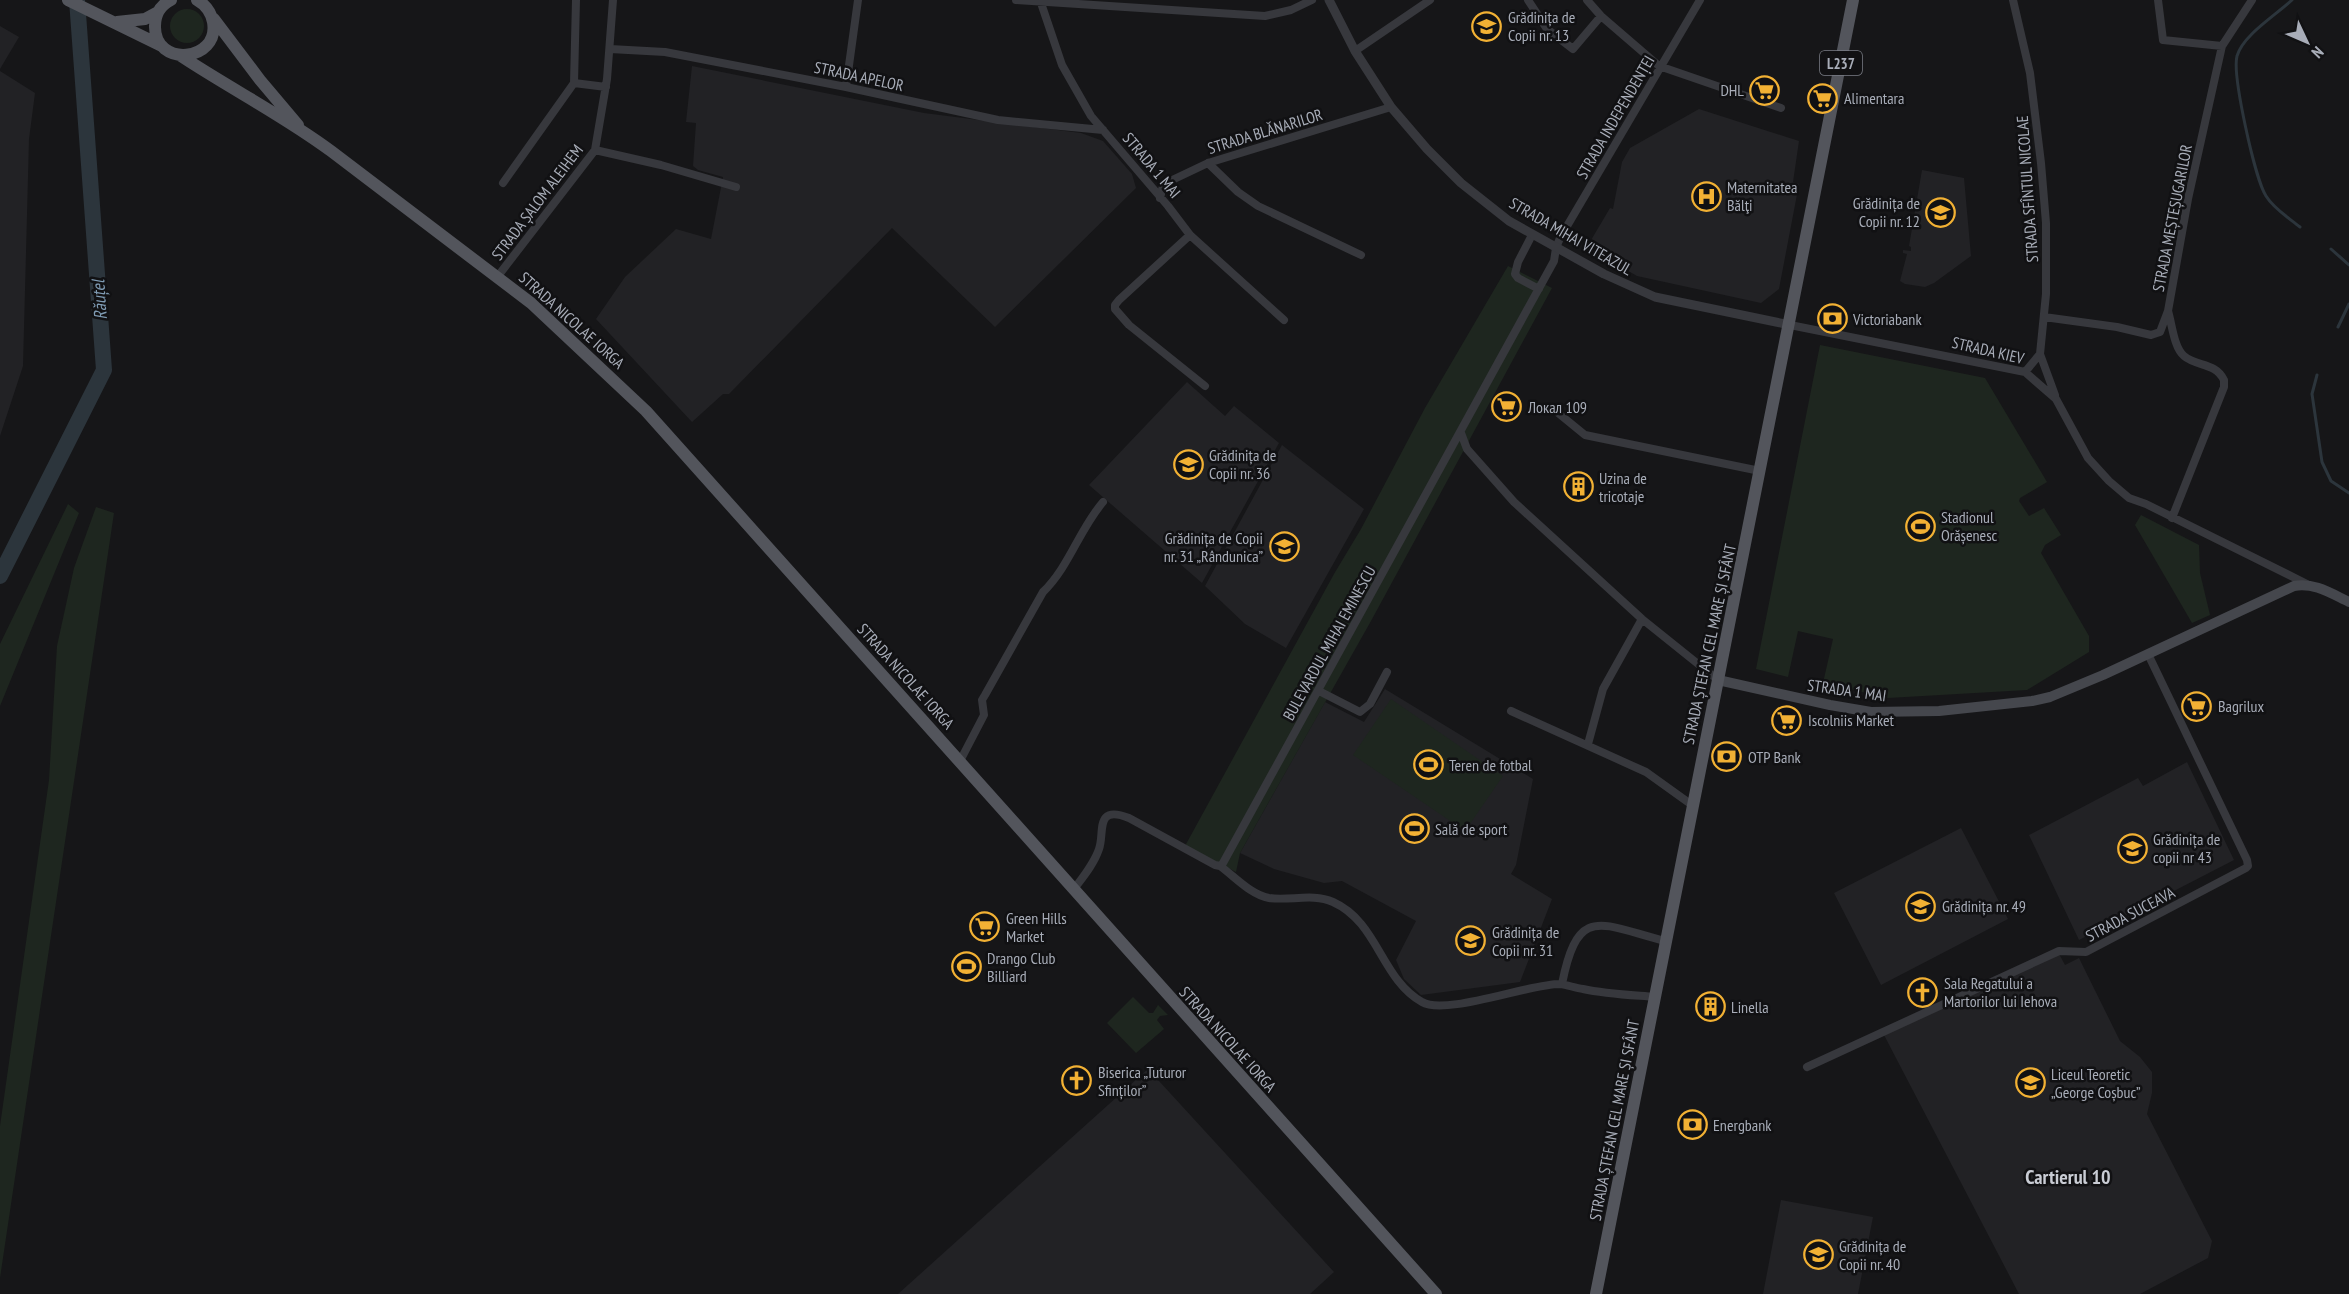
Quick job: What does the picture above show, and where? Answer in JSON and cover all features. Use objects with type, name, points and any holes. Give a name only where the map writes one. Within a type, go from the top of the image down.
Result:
[{"type":"main road","points":[[68,0],[162,46]]},
{"type":"main road","name":"STRADA NICOLAE IORGA","points":[[198,0],[209,10],[250,67],[303,130]]},
{"type":"main road","name":"STRADA ȘTEFAN CEL MARE ȘI SFÂNT","points":[[1596,1294],[1853,0]]},
{"type":"main road","points":[[112,22],[145,19],[166,4]]},
{"type":"main road","points":[[162,46],[155,30],[166,4]]},
{"type":"main road","points":[[182,56],[191,55],[208,45],[212,36],[212,16]]},
{"type":"main road","name":"STRADA NICOLAE IORGA","points":[[162,46],[303,130],[498,276],[566,333],[646,411],[1436,1294]]},
{"type":"main road","name":"STRADA 1 MAI","points":[[1718,680],[1858,710],[1886,712],[1948,710],[2032,702],[2050,697],[2148,654],[2274,594],[2294,586],[2308,585]]},
{"type":"main road","name":"STRADA KIEV","points":[[2308,585],[2349,602]]},
{"type":"street","points":[[503,183],[574,83],[576,0]]},
{"type":"street","name":"STRADA ȘALOM ALEIHEM","points":[[498,276],[595,150],[606,87],[613,0]]},
{"type":"street","points":[[846,87],[858,0]]},
{"type":"street","points":[[1016,0],[1265,16],[1291,10],[1312,0]]},
{"type":"street","name":"STRADA MIHAI VITEAZUL","points":[[1329,0],[1355,51],[1391,107],[1427,149],[1461,183],[1493,209],[1532,235],[1604,274],[1655,297],[1790,325]]},
{"type":"street","points":[[1355,51],[1430,0]]},
{"type":"street","points":[[1528,0],[1547,28],[1573,49],[1601,16]]},
{"type":"street","points":[[1587,0],[1601,16],[1659,66],[1781,108]]},
{"type":"street","name":"STRADA INDEPENDENȚEI","points":[[1556,248],[1659,66],[1700,0]]},
{"type":"street","name":"STRADA SFÎNTUL NICOLAE","points":[[2013,0],[2030,73],[2042,163],[2046,223],[2044,316],[2040,354]]},
{"type":"street","points":[[2158,0],[2163,40],[2222,46]]},
{"type":"street","name":"STRADA MEȘTEȘUGARILOR","points":[[2044,316],[2155,335],[2160,332],[2168,311],[2188,199],[2222,46],[2252,0]]},
{"type":"street","name":"STRADA 1 MAI","points":[[1041,1],[1066,72],[1091,116],[1190,235],[1284,320]]},
{"type":"street","name":"STRADA APELOR","points":[[610,49],[666,52],[846,87],[998,120],[1103,130]]},
{"type":"street","points":[[574,83],[606,87]]},
{"type":"street","name":"STRADA BLĂNARILOR","points":[[1160,198],[1163,186],[1168,182],[1208,163],[1391,107]]},
{"type":"street","points":[[595,150],[662,165],[736,187]]},
{"type":"street","points":[[1208,163],[1238,192],[1258,206],[1361,255]]},
{"type":"street","points":[[1190,235],[1119,300],[1115,309],[1129,325],[1205,386]]},
{"type":"street","points":[[1532,235],[1518,262],[1515,274],[1518,278],[1539,289]]},
{"type":"street","name":"BULEVARDUL MIHAI EMINESCU","points":[[1220,866],[1461,433],[1554,261],[1556,248]]},
{"type":"street","points":[[2168,311],[2181,353],[2215,370],[2224,380],[2224,387],[2172,518]]},
{"type":"street","name":"STRADA KIEV","points":[[1790,325],[2025,372],[2056,399],[2088,458],[2129,498],[2146,504],[2308,585]]},
{"type":"street","points":[[2025,372],[2040,354]]},
{"type":"street","points":[[2040,354],[2056,399]]},
{"type":"street","points":[[1552,408],[1585,435],[1761,471]]},
{"type":"street","name":"STRADA 1 MAI","points":[[1461,433],[1467,449],[1514,502],[1642,620],[1718,680]]},
{"type":"street","points":[[960,761],[984,715],[982,700],[1043,592],[1056,580],[1088,522],[1103,502]]},
{"type":"street","points":[[1588,744],[1603,689],[1642,620]]},
{"type":"street","name":"STRADA SUCEAVA","points":[[1807,1067],[2059,951],[2079,954],[2086,952],[2248,866],[2148,654]]},
{"type":"street","points":[[1319,691],[1360,712],[1371,704],[1387,672]]},
{"type":"street","points":[[1511,711],[1646,772],[1692,805]]},
{"type":"street","points":[[1074,889],[1101,845],[1100,826],[1104,819],[1120,815],[1220,866],[1257,894],[1269,898],[1315,898],[1332,901],[1350,913],[1366,929],[1407,993],[1425,1004],[1446,1006],[1530,988],[1562,984],[1583,990],[1655,997]]},
{"type":"street","points":[[1562,984],[1567,957],[1587,927],[1597,925],[1616,928],[1665,941]]},
{"type":"shaded area","points":[[187,9],[199,14],[204,26],[199,38],[187,43],[175,38],[170,26],[175,14]]},
{"type":"shaded area","points":[[0,26],[19,37],[0,69]]},
{"type":"shaded area","points":[[692,66],[924,113],[1081,133],[1103,141],[1132,174],[1136,188],[995,327],[892,228],[729,394],[723,394],[692,422],[596,319],[625,277],[676,229],[711,239],[723,177],[698,170],[693,166],[696,123],[686,122]]},
{"type":"shaded area","points":[[0,71],[35,93],[29,139],[23,366],[0,436]]},
{"type":"shaded area","name":"Maternitatea Bălţi","points":[[1699,109],[1799,141],[1793,182],[1799,184],[1779,289],[1761,303],[1637,276],[1587,247],[1610,208],[1613,209],[1622,162],[1630,148]]},
{"type":"shaded area","name":"Grădinița de Copii nr. 12","points":[[1922,170],[1964,178],[1971,256],[1925,287],[1900,281],[1907,254],[1903,253],[1903,250],[1911,251],[1909,246]]},
{"type":"shaded area","points":[[1508,266],[1552,288],[1371,621],[1240,853],[1236,872],[1185,846],[1361,529],[1425,408]]},
{"type":"shaded area","name":"Stadionul Orășenesc","points":[[1820,345],[1985,378],[2047,482],[2020,498],[2019,501],[2029,516],[2044,508],[2061,535],[2045,545],[2041,553],[2089,636],[2089,652],[2027,690],[1888,698],[1823,683],[1833,639],[1798,631],[1788,677],[1756,669]]},
{"type":"shaded area","name":"Grădinița de Copii nr. 36","points":[[1187,382],[1225,416],[1234,406],[1279,443],[1202,583],[1089,485]]},
{"type":"shaded area","name":"Grădinița de Copii nr. 31 „Rândunica”","points":[[1282,445],[1364,509],[1286,648],[1245,624],[1205,586]]},
{"type":"shaded area","points":[[68,504],[79,513],[0,706],[0,644]]},
{"type":"shaded area","points":[[96,507],[114,513],[0,1278],[0,1126],[49,780],[57,646],[74,568]]},
{"type":"shaded area","points":[[2141,515],[2199,545],[2200,573],[2210,615],[2192,623],[2135,525]]},
{"type":"shaded area","points":[[1385,689],[1533,779],[1516,865],[1511,874],[1552,899],[1520,982],[1421,995],[1404,979],[1396,960],[1416,921],[1342,881],[1324,883],[1274,869],[1240,853],[1325,702],[1364,722]]},
{"type":"shaded area","name":"Teren de fotbal","points":[[1391,699],[1503,776],[1465,831],[1353,755]]},
{"type":"shaded area","name":"Grădinița de copii nr 43","points":[[2187,762],[2234,860],[2079,940],[2029,835],[2138,778],[2143,786]]},
{"type":"shaded area","name":"Grădinița nr. 49","points":[[1961,828],[2008,919],[1881,985],[1834,893]]},
{"type":"shaded area","points":[[2058,952],[2065,965],[2079,958],[2120,1041],[2140,1057],[2152,1072],[2152,1093],[2147,1114],[2212,1241],[2208,1258],[2140,1294],[2019,1294],[1884,1035]]},
{"type":"shaded area","points":[[1133,997],[1149,1013],[1153,1013],[1158,1005],[1168,1015],[1160,1016],[1157,1020],[1164,1029],[1136,1053],[1107,1023]]},
{"type":"shaded area","points":[[1148,1069],[1334,1272],[1310,1294],[898,1294]]},
{"type":"shaded area","name":"Grădinița de Copii nr. 40","points":[[1781,1200],[1873,1217],[1858,1294],[1763,1294]]},
{"type":"waterway","name":"Răuțel","points":[[0,576],[104,370],[77,0]]},
{"type":"waterway","points":[[2292,0],[2246,40],[2237,56],[2236,67],[2245,127],[2261,186],[2273,205],[2300,227]]},
{"type":"waterway","points":[[2331,249],[2349,265]]},
{"type":"waterway","points":[[2338,327],[2349,304]]},
{"type":"waterway","points":[[2317,375],[2312,394],[2322,462],[2331,481],[2349,493]]},
{"type":"place","name":"Grădinița de Copii nr. 13","points":[[1487,26]]},
{"type":"place","name":"DHL","points":[[1765,90]]},
{"type":"place","name":"Alimentara","points":[[1823,98]]},
{"type":"place","name":"Maternitatea Bălţi","points":[[1706,196]]},
{"type":"place","name":"Grădinița de Copii nr. 12","points":[[1941,212]]},
{"type":"place","name":"Victoriabank","points":[[1832,319]]},
{"type":"place","name":"Локал 109","points":[[1507,407]]},
{"type":"place","name":"Grădinița de Copii nr. 36","points":[[1188,464]]},
{"type":"place","name":"Uzina de tricotaje","points":[[1578,487]]},
{"type":"place","name":"Stadionul Orășenesc","points":[[1920,526]]},
{"type":"place","name":"Grădinița de Copii nr. 31 „Rândunica”","points":[[1284,547]]},
{"type":"place","name":"Bagrilux","points":[[2197,706]]},
{"type":"place","name":"Iscolniis Market","points":[[1787,720]]},
{"type":"place","name":"OTP Bank","points":[[1727,757]]},
{"type":"place","name":"Teren de fotbal","points":[[1428,765]]},
{"type":"place","name":"Sală de sport","points":[[1414,829]]},
{"type":"place","name":"Grădinița de copii nr 43","points":[[2132,848]]},
{"type":"place","name":"Grădinița nr. 49","points":[[1921,906]]},
{"type":"place","name":"Green Hills Market","points":[[985,927]]},
{"type":"place","name":"Grădinița de Copii nr. 31","points":[[1471,941]]},
{"type":"place","name":"Drango Club Billiard","points":[[966,967]]},
{"type":"place","name":"Sala Regatului a Martorilor lui Iehova","points":[[1923,992]]},
{"type":"place","name":"Linella","points":[[1710,1007]]},
{"type":"place","name":"Biserica „Tuturor Sfinților”","points":[[1077,1081]]},
{"type":"place","name":"Liceul Teoretic „George Coșbuc”","points":[[2030,1083]]},
{"type":"place","name":"Energbank","points":[[1692,1125]]},
{"type":"place","name":"Grădinița de Copii nr. 40","points":[[1818,1255]]},
{"type":"district","name":"Cartierul 10","points":[[2068,1177]]}]
